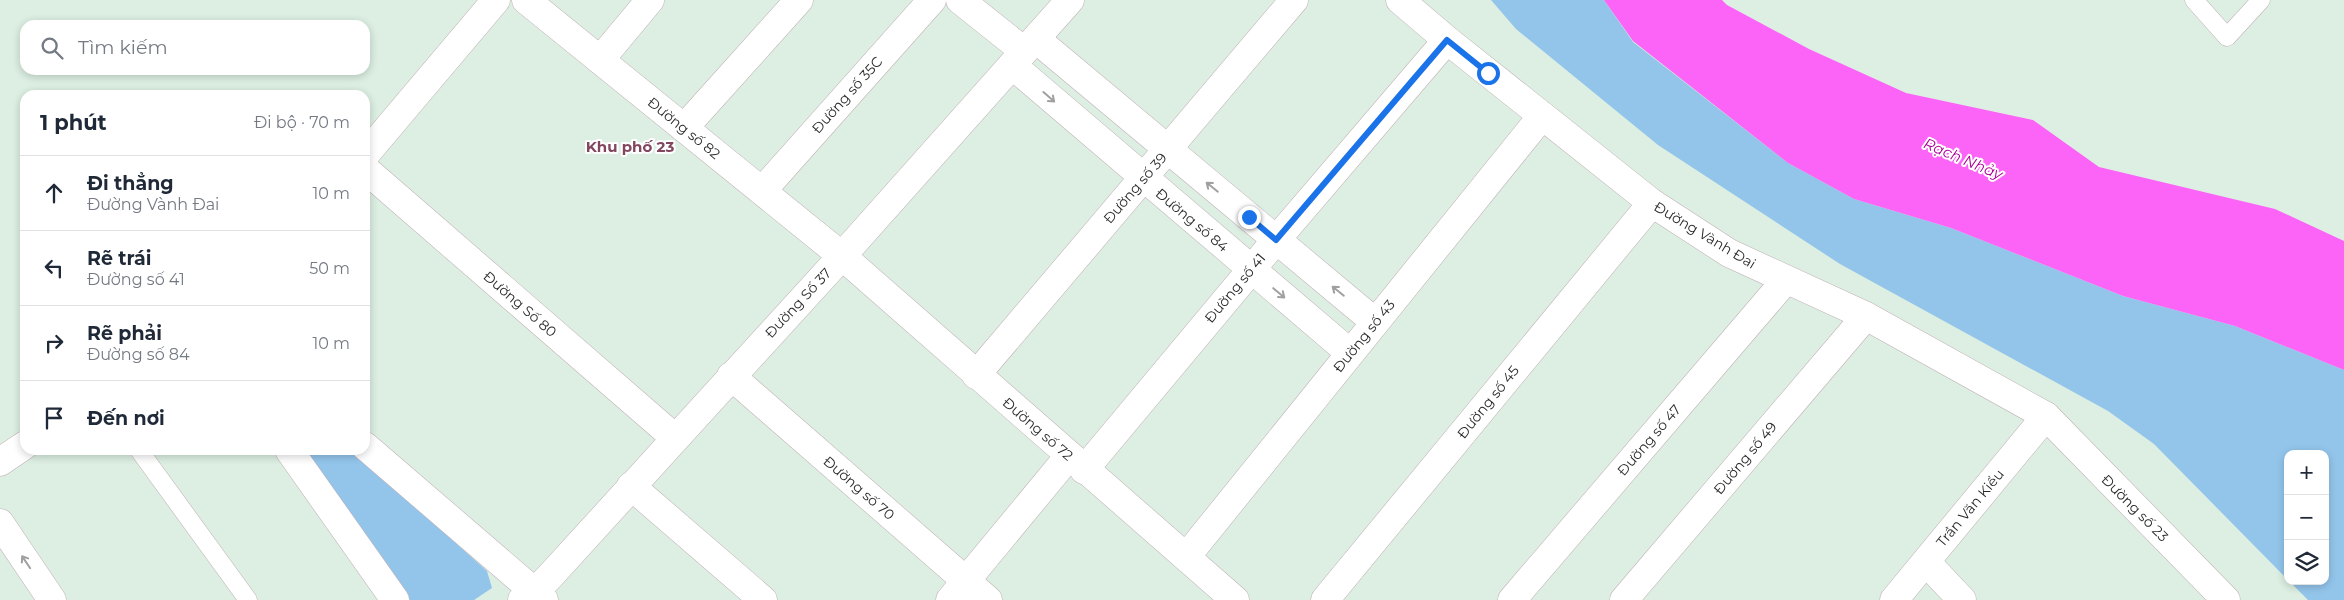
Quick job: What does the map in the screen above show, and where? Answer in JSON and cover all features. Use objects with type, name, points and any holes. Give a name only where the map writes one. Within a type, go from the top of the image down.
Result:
[{"type":"street","points":[[370,149],[496,0]]},
{"type":"street","name":"Đường số 82","points":[[526,0],[842,256]]},
{"type":"street","points":[[600,60],[650,0]]},
{"type":"street","points":[[684,128],[799,0]]},
{"type":"street","name":"Đường số 35C","points":[[762,191],[932,0]]},
{"type":"street","name":"Đường số 84","points":[[960,0],[1024,52],[1167,150],[1375,322]]},
{"type":"street","name":"Đường Số 37","points":[[534,597],[631,486],[842,256],[1070,0]]},
{"type":"street","name":"Đường số 39","points":[[976,374],[1294,0]]},
{"type":"street","name":"Đường Vành Đai","points":[[1400,0],[1447,40],[1652,203],[1729,253],[1785,281],[1866,316],[2046,416]]},
{"type":"street","name":"Đường số 41","points":[[1077,463],[1251,270],[1447,40]]},
{"type":"street","name":"Đường số 84","points":[[1024,52],[1143,178],[1350,353]]},
{"type":"street","name":"Đường số 43","points":[[1186,557],[1542,116]]},
{"type":"street","name":"Đường Số 80","points":[[370,174],[675,438]]},
{"type":"street","name":"Đường số 45","points":[[1325,600],[1652,203]]},
{"type":"street","name":"Đường số 72","points":[[842,256],[1236,600]]},
{"type":"street","name":"Đường số 47","points":[[1512,600],[1785,281]]},
{"type":"street","name":"Đường số 49","points":[[1624,600],[1866,316]]},
{"type":"street","name":"Đường số 70","points":[[730,376],[958,590],[988,600]]},
{"type":"street","name":"Trần Văn Kiểu","points":[[1894,600],[2046,416]]},
{"type":"street","name":"Đường số 23","points":[[2046,416],[2226,600]]},
{"type":"street","points":[[0,462],[20,448]]},
{"type":"street","points":[[370,450],[534,597]]},
{"type":"street","points":[[293,455],[395,600]]},
{"type":"street","points":[[958,590],[1077,463]]},
{"type":"street","points":[[631,486],[763,600]]},
{"type":"street","points":[[0,523],[52,600]]},
{"type":"street","points":[[1926,562],[1962,600]]},
{"type":"lane","points":[[2194,0],[2227,37],[2261,0]]},
{"type":"lane","points":[[143,455],[248,600]]},
{"type":"shaded area","points":[[1491,0],[1604,0],[1633,42],[1788,163],[1854,199],[1951,228],[2123,296],[2235,326],[2344,370],[2344,600],[2308,600],[2293,585],[2329,585],[2329,450],[2284,450],[2284,576],[2154,444],[2108,411],[1840,264],[1658,145],[1516,29]]},
{"type":"shaded area","points":[[308,455],[358,455],[487,571],[492,588],[474,600],[410,600]]},
{"type":"water","name":"Rạch Nhảy","points":[[1604,0],[1722,0],[1727,5],[1809,49],[1906,93],[2033,120],[2099,167],[2275,209],[2344,241],[2344,370],[2235,326],[2123,296],[1951,228],[1854,199],[1788,163],[1633,41]]},
{"type":"district","name":"Khu phố 23","points":[[630,147]]},
{"type":"route","points":[[1249,217],[1276,240],[1447,40],[1488,73]]}]
